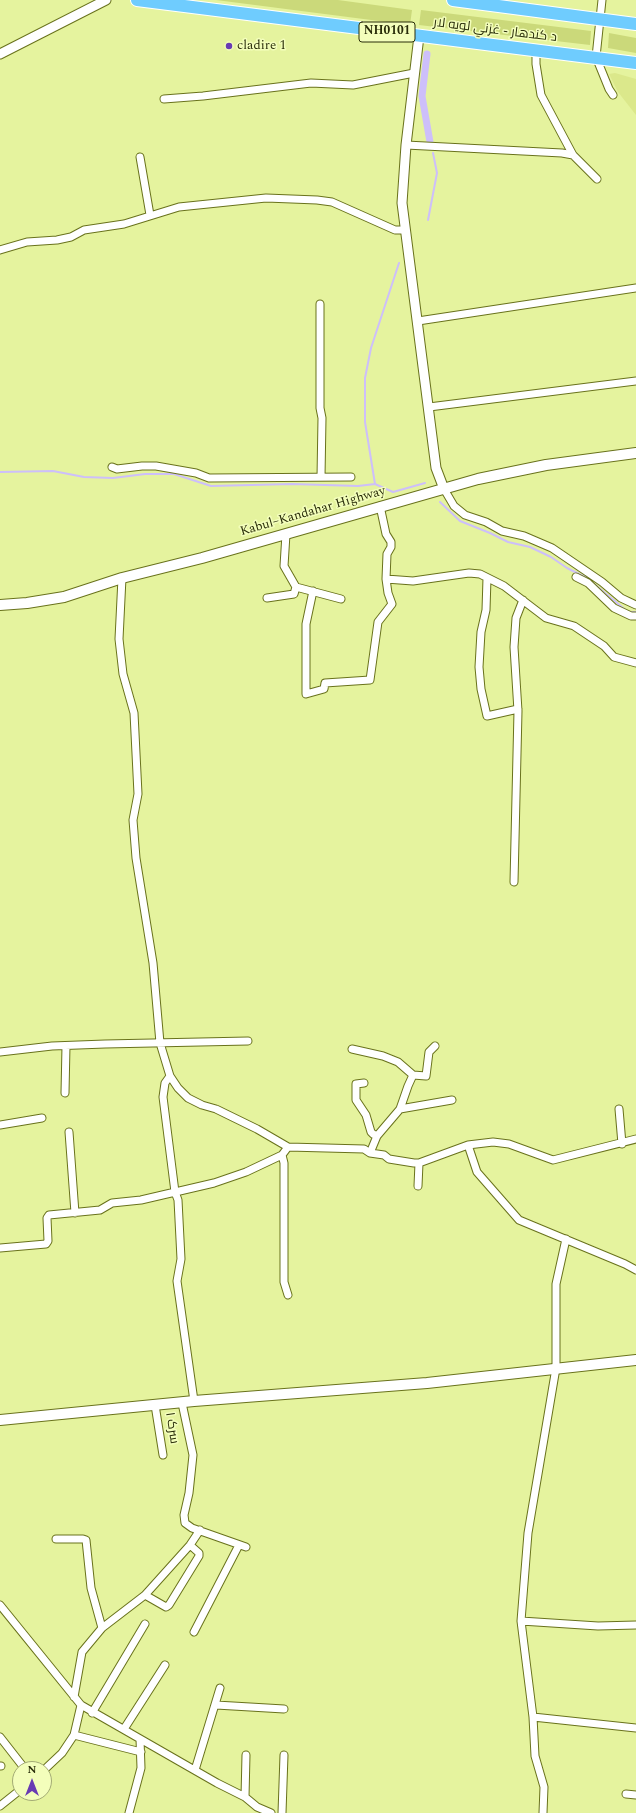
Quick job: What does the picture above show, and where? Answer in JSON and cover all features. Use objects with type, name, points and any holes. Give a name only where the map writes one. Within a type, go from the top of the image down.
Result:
[{"type":"highway","name":"د کندهار - غزني لويه لار","points":[[137,0],[160,1],[419,36],[636,63]]},
{"type":"highway","name":"د کندهار - غزني لويه لار","points":[[453,0],[636,24]]},
{"type":"main road","name":"Kabul–Kandahar Highway","points":[[0,605],[27,603],[64,596],[122,578],[286,534],[478,479],[546,465],[636,453]]},
{"type":"main road","points":[[0,1420],[155,1405],[182,1404],[194,1401],[420,1383],[636,1360]]},
{"type":"street","points":[[0,54],[106,0]]},
{"type":"street","points":[[602,0],[596,57],[609,89],[613,95]]},
{"type":"street","points":[[419,36],[406,145],[402,203],[436,468],[444,489],[454,506],[465,515],[486,522],[502,531],[524,536],[552,548],[581,566],[621,598],[633,604],[632,615],[614,608],[588,583],[576,577]]},
{"type":"street","points":[[536,50],[536,64],[541,95],[573,156],[597,178]]},
{"type":"street","points":[[164,99],[203,96],[311,83],[353,85],[414,73]]},
{"type":"street","points":[[406,145],[562,153],[573,156]]},
{"type":"street","points":[[140,157],[150,215]]},
{"type":"street","points":[[0,250],[27,242],[57,240],[84,230],[124,224],[179,207],[205,206],[229,201],[266,198],[332,202],[395,230],[405,230]]},
{"type":"street","points":[[418,321],[636,288]]},
{"type":"street","points":[[320,304],[320,408],[322,418],[321,477]]},
{"type":"street","points":[[429,407],[636,381]]},
{"type":"street","points":[[112,467],[117,469],[156,466],[196,473],[209,478],[351,477]]},
{"type":"street","points":[[313,590],[306,624],[306,694],[324,689],[325,683],[370,680],[378,622],[392,604],[388,593],[386,579],[387,554],[391,547],[391,542],[386,534],[380,506]]},
{"type":"street","points":[[267,598],[294,594],[296,587],[284,566],[286,534]]},
{"type":"street","points":[[386,579],[413,581],[469,573],[480,574],[504,586],[546,618],[574,626],[604,646],[614,657],[636,663]]},
{"type":"street","points":[[122,578],[120,639],[123,674],[134,713],[138,794],[133,820],[136,858],[153,963],[160,1043],[170,1076],[178,1088],[188,1098],[250,1125],[288,1147],[364,1149],[370,1153],[384,1155],[389,1159],[419,1163],[468,1146],[493,1142],[509,1144],[553,1160],[622,1144],[636,1139]]},
{"type":"street","points":[[487,578],[486,610],[481,632],[479,667],[481,689],[487,716],[518,708]]},
{"type":"street","points":[[296,587],[313,590],[341,600]]},
{"type":"street","points":[[514,882],[518,708],[514,647],[516,618],[523,600]]},
{"type":"street","points":[[0,1052],[66,1046],[248,1041]]},
{"type":"street","points":[[66,1046],[66,1093]]},
{"type":"street","points":[[352,1050],[383,1056],[398,1062],[413,1075],[426,1076],[429,1052],[435,1046]]},
{"type":"street","points":[[370,1153],[377,1136],[400,1109],[413,1075]]},
{"type":"street","points":[[170,1076],[165,1083],[163,1097],[175,1192],[178,1200],[181,1259],[177,1281],[194,1401]]},
{"type":"street","points":[[364,1083],[356,1084],[356,1100],[366,1115],[372,1134],[377,1136]]},
{"type":"street","points":[[400,1109],[452,1100]]},
{"type":"street","points":[[619,1109],[622,1144]]},
{"type":"street","points":[[0,1125],[42,1118]]},
{"type":"street","points":[[69,1132],[74,1213]]},
{"type":"street","points":[[468,1146],[476,1172],[519,1220],[636,1270]]},
{"type":"street","points":[[0,1248],[46,1244],[48,1241],[48,1216],[100,1210],[112,1203],[141,1200],[214,1183],[246,1172],[282,1155],[288,1147]]},
{"type":"street","points":[[282,1155],[284,1163],[284,1282],[288,1295]]},
{"type":"street","points":[[418,1186],[419,1163]]},
{"type":"street","points":[[543,1813],[544,1787],[535,1756],[533,1717],[521,1621],[528,1533],[556,1368],[556,1284],[566,1239]]},
{"type":"street","points":[[182,1404],[192,1454],[189,1493],[184,1515],[185,1523],[192,1528],[243,1546],[194,1632]]},
{"type":"street","name":"سرک ۱","points":[[155,1405],[163,1455]]},
{"type":"street","points":[[74,1696],[82,1652],[102,1628],[144,1595],[190,1546],[200,1530]]},
{"type":"street","points":[[56,1539],[86,1540],[90,1588],[102,1628]]},
{"type":"street","points":[[144,1595],[166,1606],[169,1605],[199,1556],[199,1553],[190,1546]]},
{"type":"street","points":[[0,1605],[81,1706],[195,1770],[245,1796],[257,1807],[271,1813]]},
{"type":"street","points":[[521,1621],[598,1626],[636,1625]]},
{"type":"street","points":[[92,1713],[145,1624]]},
{"type":"street","points":[[124,1729],[165,1665]]},
{"type":"street","points":[[195,1770],[220,1688]]},
{"type":"street","points":[[216,1705],[284,1709]]},
{"type":"street","points":[[52,1762],[62,1753],[74,1735],[81,1706]]},
{"type":"street","points":[[533,1717],[636,1728]]},
{"type":"street","points":[[74,1735],[141,1752]]},
{"type":"street","points":[[0,1737],[19,1761]]},
{"type":"street","points":[[129,1813],[141,1768],[140,1739]]},
{"type":"street","points":[[245,1796],[246,1755]]},
{"type":"street","points":[[282,1813],[284,1755]]},
{"type":"street","points":[[626,1794],[636,1795]]},
{"type":"street","points":[[0,1806],[12,1796]]},
{"type":"shaded area","points":[[216,0],[338,0],[412,10],[410,25]]},
{"type":"shaded area","points":[[421,10],[591,31],[590,45],[419,25]]},
{"type":"shaded area","points":[[609,33],[636,38],[636,53],[608,48]]},
{"type":"shaded area","points":[[615,73],[636,79],[636,115],[618,92],[609,74]]},
{"type":"waterway","points":[[427,54],[422,96],[430,142]]},
{"type":"waterway","points":[[428,220],[437,173],[433,153]]},
{"type":"waterway","points":[[375,484],[365,422],[365,378],[371,348],[399,263]]},
{"type":"waterway","points":[[0,472],[53,471],[84,477],[113,478],[145,474],[174,474],[211,486],[292,484],[358,486],[375,484],[393,492],[425,483]]},
{"type":"waterway","points":[[440,502],[460,521],[508,542],[530,547],[551,557],[567,568],[587,578],[628,612],[636,612]]},
{"type":"place","name":"cladire 1","points":[[229,46]]}]
